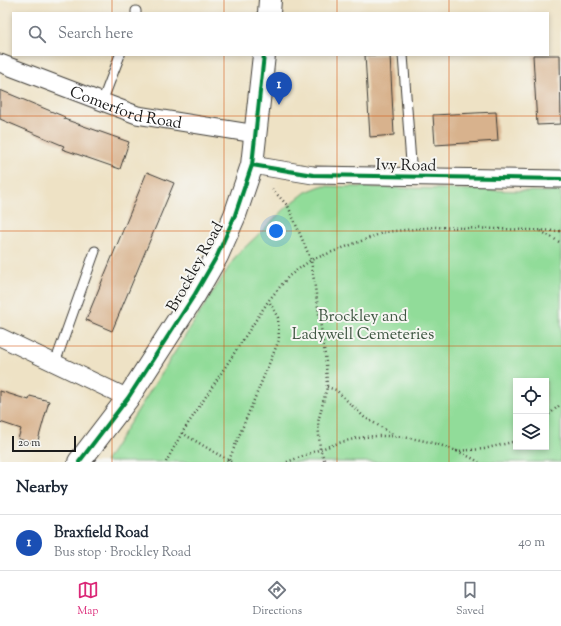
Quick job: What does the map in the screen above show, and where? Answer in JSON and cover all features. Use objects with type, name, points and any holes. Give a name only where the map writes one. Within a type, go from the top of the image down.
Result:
[{"type":"main road","points":[[269,12],[270,0]]},
{"type":"main road","name":"Brockley Road","points":[[79,462],[128,398],[195,294],[217,256],[235,215],[252,165],[264,56]]},
{"type":"street","name":"Comerford Road","points":[[0,63],[137,115],[256,134]]},
{"type":"street","name":"Ivy Road","points":[[252,165],[313,175],[561,179]]},
{"type":"street","points":[[0,337],[128,398]]},
{"type":"lane","points":[[102,102],[120,56]]},
{"type":"lane","points":[[403,56],[412,176]]},
{"type":"lane","points":[[55,363],[95,251]]},
{"type":"path","points":[[252,165],[288,206],[311,260],[322,329],[327,387],[318,422],[320,449],[325,462]]},
{"type":"path","points":[[166,462],[182,433],[269,300],[289,276],[311,260],[385,232],[435,228],[561,231]]},
{"type":"path","points":[[540,230],[561,243]]},
{"type":"path","points":[[182,433],[230,461],[279,340],[278,318],[269,300]]},
{"type":"path","points":[[327,387],[336,390],[364,417],[396,436]]},
{"type":"path","points":[[549,414],[561,404]]},
{"type":"path","points":[[287,462],[320,449],[355,438],[396,436],[425,440],[456,451],[479,462]]},
{"type":"path","points":[[456,451],[484,449],[513,442]]},
{"type":"green space","name":"Brockley and Ladywell Cemeteries","points":[[321,186],[561,192],[561,462],[105,462],[236,256],[288,206],[306,192]]},
{"type":"building","points":[[560,55],[561,124],[537,125],[533,56]]},
{"type":"building","points":[[365,56],[390,56],[394,135],[370,137]]},
{"type":"building","points":[[0,90],[65,117],[64,119],[129,142],[120,169],[62,149],[64,146],[0,119]]},
{"type":"building","points":[[496,112],[498,141],[435,145],[433,115]]},
{"type":"building","points":[[147,172],[174,183],[112,331],[86,320]]},
{"type":"building","points":[[0,391],[29,400],[30,396],[49,401],[37,444],[18,439],[21,429],[0,422]]},
{"type":"cycle path","points":[[79,462],[128,398],[195,294],[217,256],[235,215],[252,165],[264,56]]},
{"type":"cycle path","points":[[252,165],[313,175],[561,179]]},
{"type":"place","name":"Braxfield Road","points":[[279,105]]}]
